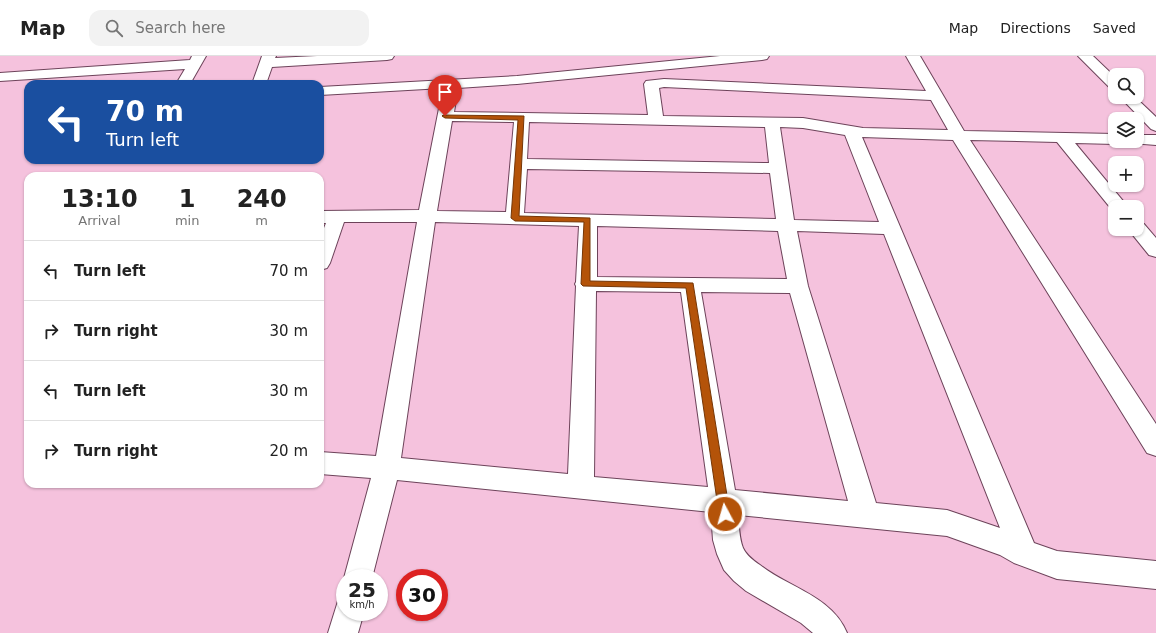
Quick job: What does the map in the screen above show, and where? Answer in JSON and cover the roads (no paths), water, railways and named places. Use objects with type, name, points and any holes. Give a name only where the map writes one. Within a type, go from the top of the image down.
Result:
[{"type":"street","points":[[260,80],[268,59],[387,56]]},
{"type":"street","points":[[324,92],[517,80],[586,67],[646,67],[762,56]]},
{"type":"street","points":[[912,56],[960,136],[1156,445]]},
{"type":"street","points":[[1086,56],[1108,78]]},
{"type":"street","points":[[0,77],[197,60]]},
{"type":"street","points":[[185,80],[197,60]]},
{"type":"street","points":[[646,67],[651,84],[656,120]]},
{"type":"street","points":[[651,84],[664,83],[936,96]]},
{"type":"street","points":[[360,569],[387,468],[427,216],[451,84]]},
{"type":"street","points":[[1134,104],[1156,126]]},
{"type":"street","points":[[445,116],[772,122],[814,124],[851,131],[960,136],[1108,139]]},
{"type":"street","points":[[515,218],[522,118]]},
{"type":"street","points":[[772,122],[786,225],[798,286],[866,515]]},
{"type":"street","points":[[851,131],[1024,553]]},
{"type":"street","points":[[1062,138],[1113,200]]},
{"type":"street","points":[[1144,140],[1156,140]]},
{"type":"street","points":[[519,164],[778,168]]},
{"type":"street","points":[[324,243],[329,217],[427,216],[891,228]]},
{"type":"street","points":[[581,487],[588,220]]},
{"type":"street","points":[[1144,236],[1156,251]]},
{"type":"street","points":[[586,284],[798,286]]},
{"type":"street","points":[[690,285],[724,501],[727,540],[733,558],[745,573],[823,620],[832,633]]},
{"type":"street","points":[[324,464],[387,468],[946,523],[1008,544],[1024,553],[1057,565],[1156,575]]},
{"type":"street","points":[[343,633],[346,621]]}]
